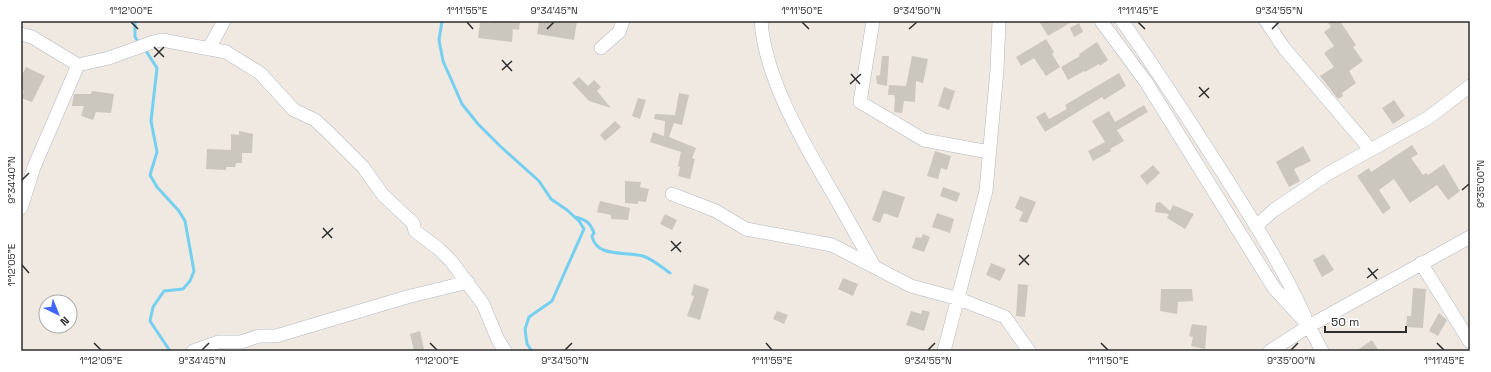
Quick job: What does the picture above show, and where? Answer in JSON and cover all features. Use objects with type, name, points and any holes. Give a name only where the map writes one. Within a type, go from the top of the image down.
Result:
[{"type":"street","points":[[209,48],[224,21]]},
{"type":"street","points":[[601,48],[619,32],[623,21]]},
{"type":"street","points":[[761,21],[762,35],[774,77],[810,154],[874,267]]},
{"type":"street","points":[[873,21],[860,102],[924,140],[989,152]]},
{"type":"street","points":[[944,351],[959,299],[986,191],[997,70],[999,21]]},
{"type":"street","points":[[1101,21],[1146,82],[1274,288],[1309,326]]},
{"type":"street","points":[[1122,21],[1154,66],[1256,226],[1290,283],[1322,351]]},
{"type":"street","points":[[1266,21],[1284,48],[1370,149]]},
{"type":"street","points":[[21,34],[32,37],[78,65],[109,58],[162,40],[226,52],[260,73],[294,110],[315,120],[328,131],[363,167],[383,195],[413,223],[415,231],[439,249],[468,282],[483,304],[498,340],[505,351]]},
{"type":"street","points":[[21,208],[34,167],[78,65]]},
{"type":"street","points":[[1256,226],[1274,210],[1323,177],[1370,149],[1428,118],[1470,86]]},
{"type":"street","points":[[672,194],[716,211],[746,229],[832,245],[911,286],[959,299],[1005,317],[1029,351]]},
{"type":"street","points":[[1270,351],[1309,326],[1470,237]]},
{"type":"street","points":[[1421,263],[1470,342]]},
{"type":"street","points":[[193,351],[218,342],[241,342],[259,336],[276,336],[407,297],[468,282]]},
{"type":"building","points":[[491,21],[520,21],[519,30],[513,29],[512,42],[478,38],[480,22],[491,23]]},
{"type":"building","points":[[539,21],[577,21],[574,40],[537,34]]},
{"type":"building","points":[[1039,21],[1073,21],[1048,36]]},
{"type":"building","points":[[1327,21],[1340,21],[1356,45],[1353,47],[1363,61],[1349,71],[1356,83],[1342,93],[1343,96],[1338,99],[1320,76],[1334,67],[1324,53],[1334,46],[1324,32],[1331,27]]},
{"type":"building","points":[[1079,23],[1083,32],[1074,37],[1070,28]]},
{"type":"building","points":[[1046,39],[1054,52],[1052,54],[1060,67],[1046,76],[1034,58],[1021,66],[1016,57]]},
{"type":"building","points":[[1097,42],[1108,60],[1100,66],[1099,64],[1068,80],[1061,67],[1080,56],[1079,54]]},
{"type":"building","points":[[882,56],[889,56],[887,86],[877,84],[876,76],[880,75]]},
{"type":"building","points":[[912,56],[928,59],[923,83],[916,81],[915,102],[904,101],[902,113],[894,112],[895,98],[894,95],[888,95],[889,85],[906,86]]},
{"type":"building","points":[[26,67],[45,76],[32,102],[21,98],[24,91],[21,90],[21,77]]},
{"type":"building","points":[[1119,73],[1126,86],[1104,100],[1102,97],[1045,132],[1036,117],[1045,112],[1049,119],[1067,109],[1065,105]]},
{"type":"building","points":[[579,77],[588,86],[594,80],[601,87],[597,91],[611,108],[589,101],[572,83]]},
{"type":"building","points":[[944,87],[955,91],[949,110],[938,106]]},
{"type":"building","points":[[92,91],[114,94],[111,113],[96,112],[93,120],[81,116],[84,106],[72,106],[74,94],[91,94]]},
{"type":"building","points":[[679,93],[689,95],[682,125],[674,123],[669,137],[696,148],[692,158],[695,159],[690,179],[678,176],[680,167],[678,166],[681,152],[650,142],[653,132],[664,136],[665,121],[654,119],[655,114],[675,115]]},
{"type":"building","points":[[638,98],[646,100],[640,119],[632,116]]},
{"type":"building","points":[[1394,100],[1405,116],[1393,124],[1382,108]]},
{"type":"building","points":[[1144,105],[1148,112],[1117,130],[1124,141],[1110,149],[1111,151],[1093,161],[1088,151],[1105,142],[1092,121],[1109,111],[1115,122]]},
{"type":"building","points":[[615,121],[621,127],[605,141],[600,135]]},
{"type":"building","points":[[239,131],[253,134],[252,153],[242,153],[242,163],[236,163],[235,167],[226,167],[226,170],[206,169],[207,149],[231,150],[231,134],[239,135]]},
{"type":"building","points":[[1412,145],[1418,154],[1411,158],[1423,175],[1426,173],[1428,175],[1444,164],[1460,191],[1448,200],[1437,185],[1410,203],[1394,179],[1379,190],[1391,208],[1383,214],[1357,176],[1369,168],[1371,172]]},
{"type":"building","points":[[1303,146],[1311,161],[1294,169],[1300,181],[1289,187],[1276,162]]},
{"type":"building","points":[[935,151],[951,156],[947,170],[941,168],[938,179],[927,176]]},
{"type":"building","points":[[1153,165],[1160,173],[1147,185],[1140,176]]},
{"type":"building","points":[[625,181],[641,182],[640,187],[649,189],[646,202],[638,201],[638,204],[625,203]]},
{"type":"building","points":[[943,187],[960,193],[957,202],[940,196]]},
{"type":"building","points":[[883,190],[905,197],[898,218],[884,213],[880,223],[872,220]]},
{"type":"building","points":[[1020,196],[1036,202],[1027,223],[1019,221],[1023,212],[1015,208]]},
{"type":"building","points":[[600,201],[630,208],[628,220],[611,219],[611,215],[597,212]]},
{"type":"building","points":[[1160,202],[1170,211],[1173,205],[1194,214],[1185,229],[1167,218],[1169,214],[1155,212],[1156,203]]},
{"type":"building","points":[[937,213],[954,219],[950,233],[932,227]]},
{"type":"building","points":[[665,214],[677,220],[672,230],[660,224]]},
{"type":"building","points":[[923,234],[930,237],[924,252],[912,248],[916,237],[921,238]]},
{"type":"building","points":[[1324,254],[1334,270],[1322,277],[1313,260]]},
{"type":"building","points":[[991,263],[1006,269],[1000,281],[986,275]]},
{"type":"building","points":[[843,278],[858,284],[853,296],[838,289]]},
{"type":"building","points":[[694,284],[709,289],[700,320],[687,316],[694,296],[691,295]]},
{"type":"building","points":[[1018,284],[1028,285],[1025,317],[1016,316]]},
{"type":"building","points":[[1413,288],[1426,289],[1423,328],[1406,327],[1407,316],[1411,316]]},
{"type":"building","points":[[1161,289],[1192,289],[1193,301],[1178,302],[1177,314],[1160,311]]},
{"type":"building","points":[[922,310],[930,312],[924,331],[906,325],[911,311],[921,314]]},
{"type":"building","points":[[777,311],[788,315],[784,324],[773,319]]},
{"type":"building","points":[[1439,313],[1447,320],[1438,336],[1429,331]]},
{"type":"building","points":[[1192,324],[1207,326],[1205,349],[1191,346],[1193,337],[1189,336]]},
{"type":"building","points":[[420,331],[424,349],[414,351],[410,334]]},
{"type":"building","points":[[1372,340],[1379,351],[1356,351]]},
{"type":"waterway","points":[[135,21],[135,37],[140,44]]},
{"type":"waterway","points":[[442,21],[439,40],[443,61],[462,104],[478,124],[539,181],[551,199],[567,210],[579,221],[584,229],[552,301],[529,317],[525,329],[527,344],[532,351]]},
{"type":"waterway","points":[[144,48],[157,68],[151,121],[157,152],[150,175],[157,187],[179,211],[185,221],[194,271],[190,281],[183,289],[164,291],[153,307],[150,321],[170,351]]},
{"type":"waterway","points":[[575,217],[585,220],[591,226],[594,233],[592,236],[599,248],[605,251],[643,256],[670,273]]}]
